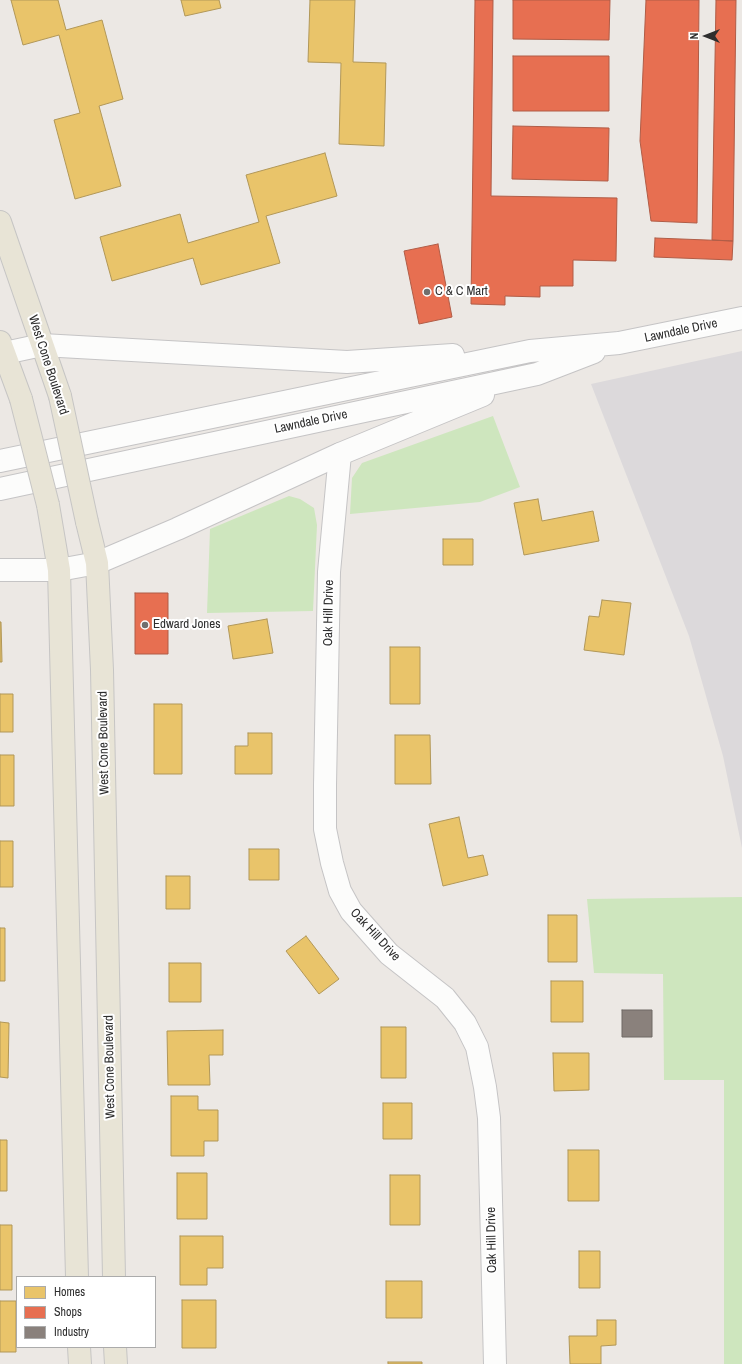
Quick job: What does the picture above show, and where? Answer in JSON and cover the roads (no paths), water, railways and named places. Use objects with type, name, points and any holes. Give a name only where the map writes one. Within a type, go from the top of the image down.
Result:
[{"type":"main road","name":"West Cone Boulevard","points":[[0,222],[60,396],[97,563],[102,678],[114,1276]]},
{"type":"main road","name":"Lawndale Drive","points":[[0,461],[530,351],[619,343],[742,318]]},
{"type":"main road","name":"Lawndale Drive","points":[[0,489],[537,374],[619,343]]},
{"type":"main road","points":[[77,1276],[59,570],[48,505],[21,398],[1,350],[42,345],[347,362],[530,351]]},
{"type":"main road","points":[[0,570],[59,570],[97,563],[177,529],[340,454],[537,374]]},
{"type":"main road","name":"Oak Hill Drive","points":[[340,454],[329,572],[325,777],[326,829],[332,863],[340,891],[351,911],[389,954],[444,998],[465,1022],[477,1047],[485,1086],[489,1118],[495,1364]]},
{"type":"main road","points":[[79,1348],[80,1364]]},
{"type":"main road","points":[[115,1348],[116,1364]]},
{"type":"place","name":"C & C Mart","points":[[427,292]]},
{"type":"place","name":"Edward Jones","points":[[145,625]]}]
